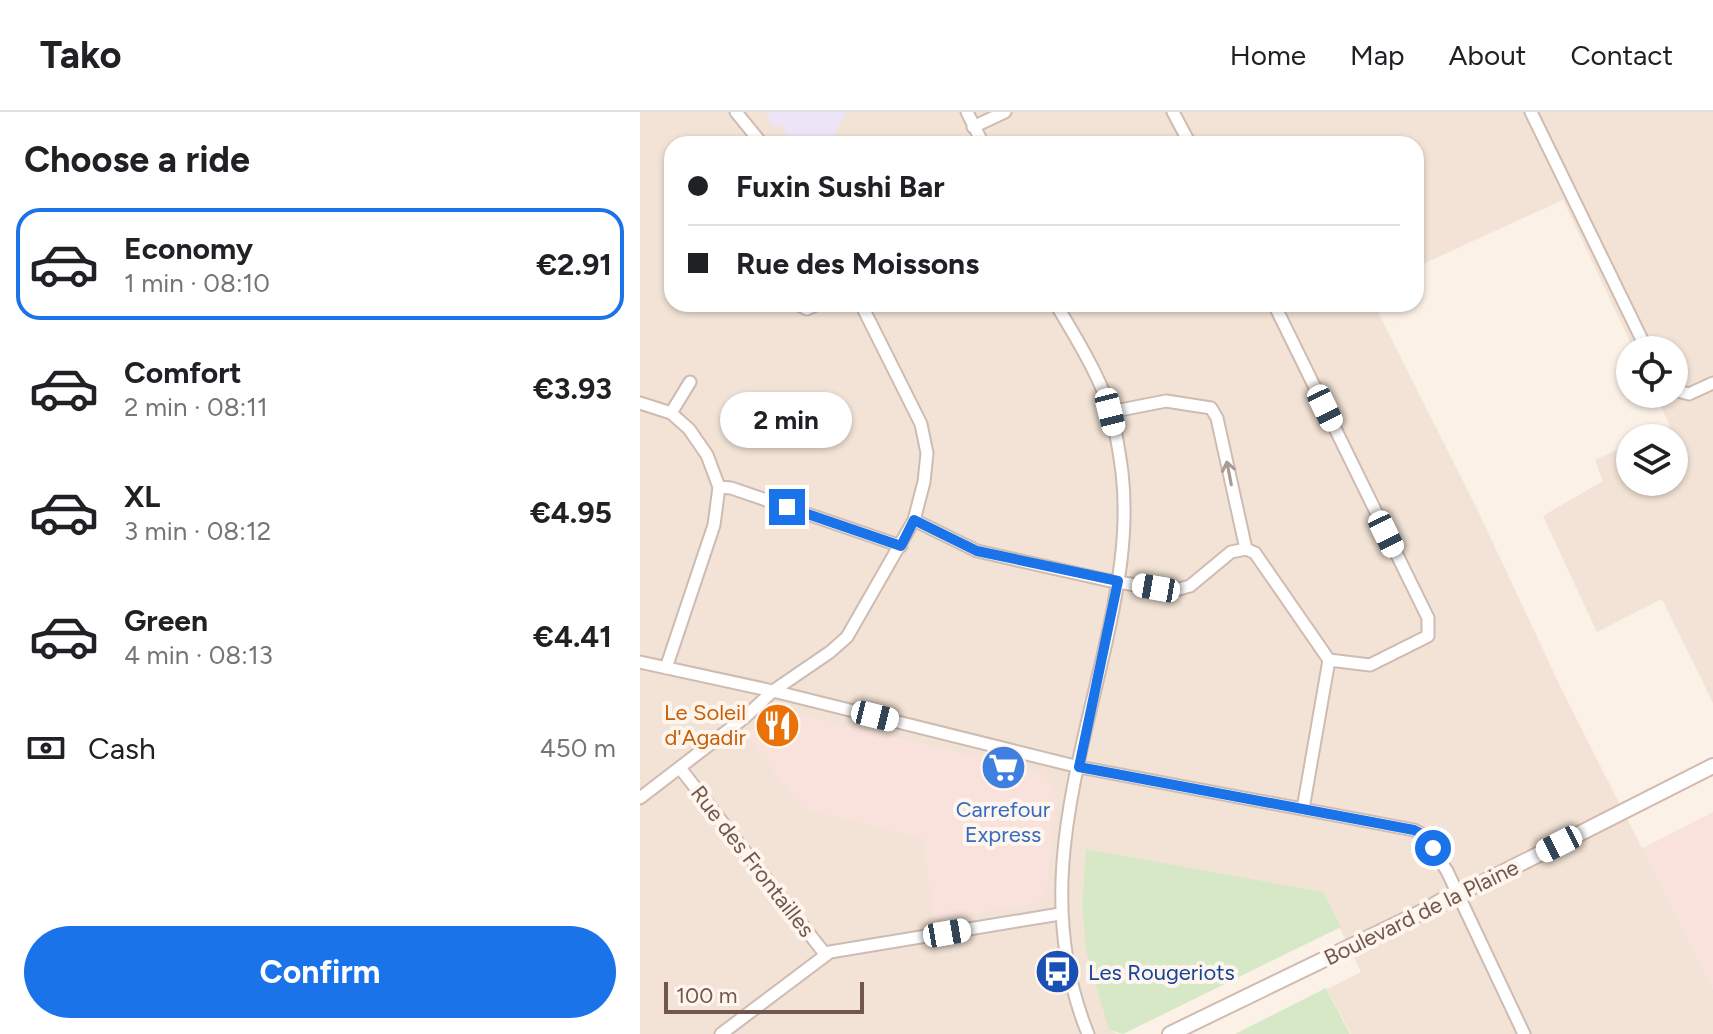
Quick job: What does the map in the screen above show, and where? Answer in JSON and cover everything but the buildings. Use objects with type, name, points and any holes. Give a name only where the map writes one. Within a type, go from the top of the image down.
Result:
[{"type":"main road","name":"Boulevard de la Plaine","points":[[1170,1034],[1417,915],[1455,893],[1482,883],[1713,766]]},
{"type":"street","points":[[736,112],[756,136]]},
{"type":"street","points":[[967,112],[978,136]]},
{"type":"street","points":[[973,127],[1005,112]]},
{"type":"street","points":[[1173,112],[1186,136]]},
{"type":"street","points":[[1531,112],[1640,336]]},
{"type":"street","points":[[640,798],[744,718],[773,691],[847,637],[914,520],[924,482],[927,453],[921,424],[865,312]]},
{"type":"street","points":[[1060,312],[1101,385],[1110,412],[1122,474],[1124,503],[1122,559],[1063,840],[1060,914],[1074,999],[1088,1034]]},
{"type":"street","points":[[1278,312],[1428,618],[1430,629],[1428,636],[1370,665],[1329,660]]},
{"type":"street","points":[[671,413],[690,382]]},
{"type":"street","points":[[1688,394],[1713,383]]},
{"type":"street","points":[[1110,412],[1166,401],[1211,408],[1217,418],[1246,549]]},
{"type":"street","points":[[640,403],[671,413],[689,429],[707,455],[719,487],[714,525],[666,668]]},
{"type":"street","points":[[719,487],[731,488],[901,546]]},
{"type":"street","points":[[914,520],[977,551],[1172,591],[1190,586],[1231,552],[1246,549],[1255,553],[1329,660],[1303,809]]},
{"type":"street","points":[[640,662],[773,691],[1079,767],[1414,830],[1422,834],[1447,871],[1524,1034]]},
{"type":"street","name":"Rue des Frontailles","points":[[680,768],[825,954]]},
{"type":"street","points":[[721,1034],[825,954],[1060,914]]},
{"type":"shaded area","points":[[640,112],[1713,112],[1713,703],[1662,599],[1597,632],[1543,516],[1603,481],[1595,460],[1616,450],[1616,496],[1688,496],[1688,424],[1669,424],[1662,408],[1688,408],[1688,336],[1627,336],[1563,200],[1424,263],[1424,136],[664,136],[664,312],[1378,312],[1479,513],[1560,686],[1713,989],[1713,1034],[1351,1034],[1327,989],[1361,972],[1323,893],[1086,849],[1082,903],[1109,1030],[1118,1034],[640,1034]]},
{"type":"shaded area","points":[[766,112],[847,112],[834,136],[788,136],[781,124],[773,128]]},
{"type":"shaded area","points":[[772,715],[800,715],[1042,772],[1057,798],[1046,892],[1035,904],[933,920],[923,839],[803,808],[745,735]]},
{"type":"shaded area","points":[[1713,812],[1713,989],[1641,849]]},
{"type":"green space","points":[[1086,849],[1323,892],[1341,927],[1123,1034],[1109,1030],[1086,950],[1082,903]]},
{"type":"green space","points":[[1326,988],[1350,1034],[1235,1034]]},
{"type":"place","name":"Le Soleil d'Agadir","points":[[777,725]]},
{"type":"place","name":"Carrefour Express","points":[[1003,768]]},
{"type":"place","name":"Les Rougeriots","points":[[1057,972]]},
{"type":"route","points":[[787,507],[901,546],[914,520],[977,551],[1118,581],[1079,767],[1414,830],[1422,834],[1433,848]]}]
